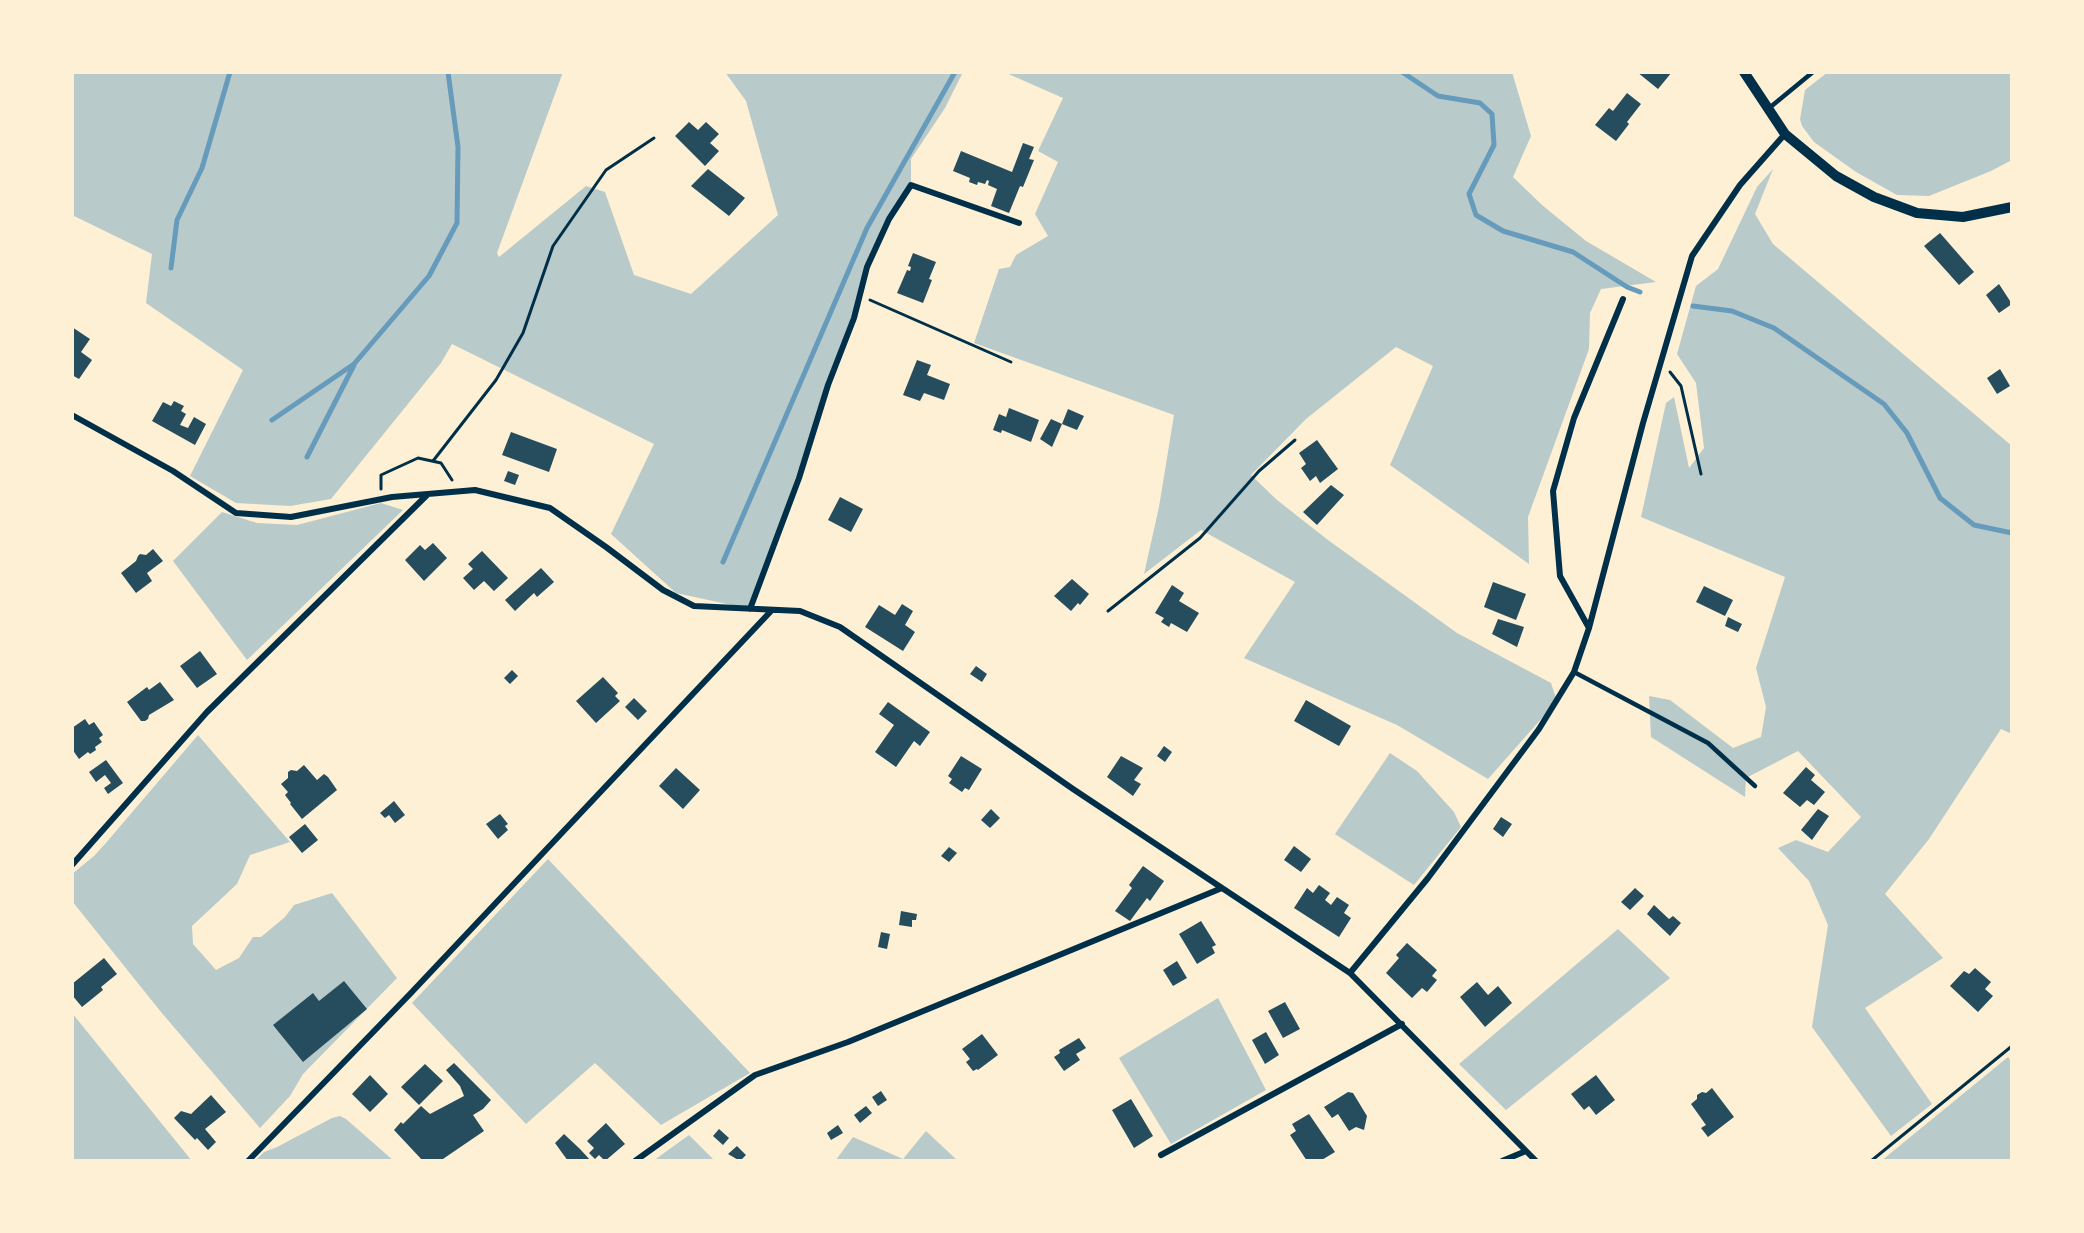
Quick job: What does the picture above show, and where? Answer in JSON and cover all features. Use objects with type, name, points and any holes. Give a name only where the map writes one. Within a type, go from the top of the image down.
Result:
[{"type":"street","points":[[1744,72],[1785,134],[1836,176],[1874,197],[1917,213],[1963,217],[2012,207]]},
{"type":"street","points":[[1350,973],[1428,878],[1539,729],[1574,672],[1589,628],[1643,423],[1692,256],[1740,184],[1785,134]]},
{"type":"street","points":[[750,609],[799,478],[828,385],[854,317],[867,267],[888,219],[911,186],[1019,224]]},
{"type":"street","points":[[1589,628],[1560,576],[1552,491],[1574,418],[1623,299]]},
{"type":"street","points":[[72,415],[173,471],[236,513],[291,517],[381,499],[475,490],[550,508],[663,590],[694,606],[800,611],[840,627],[1072,789],[1350,973],[1536,1161]]},
{"type":"street","points":[[72,865],[207,712],[427,494]]},
{"type":"street","points":[[248,1161],[410,994],[772,610]]},
{"type":"street","points":[[635,1161],[755,1075],[848,1042],[1222,888]]},
{"type":"street","points":[[1161,1155],[1402,1024]]},
{"type":"street","points":[[1502,1161],[1526,1151]]},
{"type":"lane","points":[[1768,109],[1813,72]]},
{"type":"lane","points":[[1574,672],[1708,743],[1755,786]]},
{"type":"path","points":[[433,461],[496,380],[523,333],[553,246],[606,170],[654,138]]},
{"type":"path","points":[[859,295],[1011,362]]},
{"type":"path","points":[[1662,361],[1681,386],[1701,474]]},
{"type":"path","points":[[1108,611],[1200,538],[1259,471],[1295,440]]},
{"type":"path","points":[[381,499],[381,475],[418,458],[441,463],[460,491]]},
{"type":"path","points":[[1871,1161],[2012,1046]]},
{"type":"shaded area","points":[[72,72],[563,72],[497,253],[499,257],[586,186],[605,192],[634,275],[691,294],[778,215],[746,101],[725,72],[963,72],[945,108],[911,159],[911,185],[889,219],[859,295],[750,609],[676,593],[611,534],[654,444],[452,344],[441,363],[331,499],[290,506],[236,503],[190,476],[243,370],[146,303],[152,254],[72,215]]},
{"type":"shaded area","points":[[1004,72],[1512,72],[1531,136],[1513,177],[1542,205],[1586,241],[1656,282],[1601,289],[1590,313],[1589,349],[1528,517],[1529,564],[1390,465],[1433,366],[1396,347],[1306,419],[1251,475],[1277,500],[1328,540],[1457,633],[1551,683],[1557,701],[1488,779],[1397,725],[1244,658],[1295,582],[1201,530],[1144,574],[1159,507],[1174,415],[974,343],[999,269],[1010,267],[1016,255],[1048,236],[1035,214],[1058,162],[1038,151],[1063,98]]},
{"type":"shaded area","points":[[1828,72],[2012,72],[2012,160],[1929,196],[1897,195],[1856,172],[1814,142],[1802,126],[1800,119],[1805,90]]},
{"type":"shaded area","points":[[1773,169],[1755,214],[1773,244],[2012,446],[2012,734],[2001,729],[1929,839],[1885,894],[1943,958],[1865,1008],[1932,1104],[1891,1136],[1812,1027],[1828,925],[1809,881],[1778,848],[1796,840],[1828,852],[1861,817],[1798,751],[1746,778],[1745,797],[1651,737],[1649,696],[1670,700],[1733,748],[1761,737],[1766,707],[1756,668],[1785,577],[1641,517],[1666,403],[1674,397],[1689,468],[1704,448],[1696,383],[1677,354],[1696,286],[1718,269],[1757,187]]},
{"type":"shaded area","points":[[381,503],[403,510],[247,660],[173,561],[222,512],[257,523],[297,525]]},
{"type":"shaded area","points":[[198,735],[290,842],[250,855],[237,884],[192,926],[193,944],[216,970],[239,958],[253,937],[261,937],[285,917],[294,905],[332,893],[397,978],[303,1074],[290,1096],[260,1128],[161,1012],[72,901],[72,874],[105,844]]},
{"type":"shaded area","points":[[1390,753],[1417,771],[1454,812],[1461,827],[1414,885],[1335,834]]},
{"type":"shaded area","points":[[548,859],[750,1073],[661,1125],[595,1063],[526,1124],[412,1003]]},
{"type":"shaded area","points":[[1618,929],[1670,978],[1506,1110],[1459,1064]]},
{"type":"shaded area","points":[[1218,998],[1266,1090],[1171,1144],[1119,1058]]},
{"type":"shaded area","points":[[72,1013],[192,1161],[72,1161]]},
{"type":"shaded area","points":[[2008,1057],[2012,1062],[2012,1161],[1881,1161]]},
{"type":"shaded area","points":[[340,1116],[394,1161],[255,1161],[264,1152]]},
{"type":"shaded area","points":[[926,1131],[958,1161],[835,1161],[853,1137],[903,1159]]},
{"type":"shaded area","points":[[689,1135],[715,1161],[653,1161]]},
{"type":"building","points":[[1637,72],[1672,72],[1658,89]]},
{"type":"building","points":[[1627,93],[1641,104],[1616,141],[1595,125],[1609,108],[1613,111]]},
{"type":"building","points":[[689,122],[698,130],[706,122],[719,134],[710,143],[719,151],[705,166],[675,136]]},
{"type":"building","points":[[1023,143],[1034,147],[1029,159],[1034,160],[1009,213],[991,206],[997,189],[988,185],[989,181],[987,180],[985,184],[978,182],[977,185],[969,182],[970,178],[953,171],[961,151],[1012,172]]},
{"type":"building","points":[[708,169],[745,198],[729,216],[691,186]]},
{"type":"building","points":[[1940,233],[1974,272],[1959,285],[1924,246]]},
{"type":"building","points":[[913,253],[936,262],[923,303],[897,293],[907,270],[910,271],[911,267],[908,266]]},
{"type":"building","points":[[1999,284],[2012,304],[1999,313],[1986,295]]},
{"type":"building","points":[[72,327],[90,339],[81,352],[92,360],[79,379],[72,375]]},
{"type":"building","points":[[917,360],[931,365],[927,375],[950,384],[944,400],[924,393],[920,401],[903,395]]},
{"type":"building","points":[[2000,369],[2010,386],[1997,394],[1987,378]]},
{"type":"building","points":[[174,401],[184,406],[181,411],[186,414],[180,425],[188,428],[194,417],[206,424],[195,445],[152,421],[163,402],[171,406]]},
{"type":"building","points":[[1009,408],[1039,420],[1031,442],[1002,430],[1001,433],[993,430],[999,414],[1006,417]]},
{"type":"building","points":[[1068,409],[1084,416],[1077,430],[1062,424]]},
{"type":"building","points":[[1051,419],[1062,424],[1052,447],[1040,439]]},
{"type":"building","points":[[511,432],[557,449],[549,472],[502,455]]},
{"type":"building","points":[[1317,440],[1338,469],[1320,483],[1316,476],[1310,481],[1301,468],[1306,464],[1299,453]]},
{"type":"building","points":[[508,471],[519,475],[515,485],[504,481]]},
{"type":"building","points":[[1331,485],[1344,495],[1317,525],[1303,512]]},
{"type":"building","points":[[840,497],[863,509],[851,532],[828,520]]},
{"type":"building","points":[[433,543],[447,558],[424,581],[405,560],[420,545],[425,550]]},
{"type":"building","points":[[153,549],[163,561],[147,573],[152,581],[136,593],[121,573],[136,561],[140,554],[146,555]]},
{"type":"building","points":[[482,551],[508,578],[494,591],[484,581],[474,590],[463,578],[473,569],[468,564]]},
{"type":"building","points":[[541,568],[554,582],[537,597],[534,593],[515,611],[505,600]]},
{"type":"building","points":[[1072,579],[1089,594],[1080,605],[1078,603],[1071,611],[1054,596]]},
{"type":"building","points":[[1493,582],[1526,594],[1516,620],[1484,607]]},
{"type":"building","points":[[1172,585],[1184,593],[1179,601],[1199,613],[1187,632],[1171,623],[1169,627],[1161,622],[1164,618],[1155,613]]},
{"type":"building","points":[[1704,586],[1733,600],[1725,616],[1696,602]]},
{"type":"building","points":[[902,604],[913,611],[905,625],[915,632],[903,651],[865,627],[879,605],[895,615]]},
{"type":"building","points":[[1728,617],[1742,624],[1738,632],[1725,626]]},
{"type":"building","points":[[1498,619],[1524,627],[1517,647],[1492,634]]},
{"type":"building","points":[[200,651],[217,674],[197,688],[180,666]]},
{"type":"building","points":[[976,666],[987,674],[982,682],[970,674]]},
{"type":"building","points":[[512,670],[518,676],[510,684],[504,678]]},
{"type":"building","points":[[603,677],[618,693],[615,696],[620,701],[596,723],[576,701]]},
{"type":"building","points":[[160,682],[174,700],[149,715],[145,721],[141,721],[127,702],[147,687],[149,690]]},
{"type":"building","points":[[634,698],[647,711],[638,720],[625,707]]},
{"type":"building","points":[[1306,700],[1351,726],[1339,746],[1294,721]]},
{"type":"building","points":[[888,702],[930,732],[920,746],[914,741],[896,767],[875,752],[894,725],[879,714]]},
{"type":"building","points":[[85,719],[89,725],[94,722],[103,735],[99,738],[102,742],[95,747],[96,750],[90,754],[88,752],[79,759],[72,749],[72,728]]},
{"type":"building","points":[[1164,746],[1172,752],[1165,762],[1157,756]]},
{"type":"building","points":[[961,756],[982,769],[969,790],[965,788],[962,792],[949,783],[952,779],[948,776]]},
{"type":"building","points":[[1121,756],[1143,768],[1134,780],[1141,784],[1133,796],[1107,777]]},
{"type":"building","points":[[106,760],[123,783],[108,794],[104,788],[111,783],[105,775],[96,782],[89,772]]},
{"type":"building","points":[[304,765],[317,780],[324,774],[328,777],[337,790],[302,819],[290,804],[285,795],[288,792],[281,784],[288,778],[288,772],[297,771]]},
{"type":"building","points":[[1806,767],[1815,775],[1811,780],[1825,792],[1814,805],[1807,800],[1800,807],[1783,793]]},
{"type":"building","points":[[676,768],[700,790],[683,809],[659,786]]},
{"type":"building","points":[[394,801],[405,815],[395,823],[389,815],[385,818],[380,813]]},
{"type":"building","points":[[991,809],[1000,818],[990,828],[981,820]]},
{"type":"building","points":[[1818,809],[1829,816],[1812,840],[1801,830]]},
{"type":"building","points":[[500,814],[508,824],[505,826],[508,830],[498,839],[486,824]]},
{"type":"building","points":[[1501,817],[1512,824],[1503,837],[1493,829]]},
{"type":"building","points":[[305,824],[318,840],[302,853],[289,837]]},
{"type":"building","points":[[1294,846],[1311,859],[1301,872],[1284,860]]},
{"type":"building","points":[[949,847],[957,853],[949,862],[941,856]]},
{"type":"building","points":[[1143,866],[1164,881],[1150,901],[1147,898],[1130,921],[1115,911],[1132,888],[1129,885]]},
{"type":"building","points":[[1319,885],[1330,893],[1325,900],[1331,905],[1337,897],[1349,905],[1344,913],[1351,918],[1339,937],[1294,908],[1307,888],[1313,893]]},
{"type":"building","points":[[1635,888],[1644,896],[1630,910],[1621,902]]},
{"type":"building","points":[[1654,905],[1669,919],[1673,916],[1681,923],[1670,936],[1647,914]]},
{"type":"building","points":[[901,911],[917,914],[916,920],[912,920],[912,927],[899,925]]},
{"type":"building","points":[[1201,921],[1216,945],[1212,947],[1215,953],[1197,964],[1179,934]]},
{"type":"building","points":[[881,932],[890,934],[887,949],[878,947]]},
{"type":"building","points":[[1407,943],[1437,970],[1432,976],[1437,980],[1427,992],[1422,988],[1412,998],[1386,973],[1399,958],[1396,955]]},
{"type":"building","points":[[104,958],[117,974],[101,987],[103,990],[82,1007],[72,995],[72,984]]},
{"type":"building","points":[[1177,961],[1187,978],[1173,986],[1163,970]]},
{"type":"building","points":[[1975,968],[1991,982],[1985,989],[1993,996],[1978,1012],[1950,986],[1964,971],[1969,974]]},
{"type":"building","points":[[344,981],[367,1009],[303,1062],[273,1025],[313,993],[319,1001]]},
{"type":"building","points":[[1477,982],[1488,995],[1498,986],[1512,1003],[1485,1027],[1460,997]]},
{"type":"building","points":[[1285,1002],[1300,1029],[1283,1038],[1268,1011]]},
{"type":"building","points":[[1266,1032],[1279,1055],[1265,1064],[1252,1040]]},
{"type":"building","points":[[982,1034],[998,1055],[978,1070],[973,1071],[966,1062],[970,1059],[962,1049]]},
{"type":"building","points":[[1079,1038],[1086,1048],[1076,1054],[1080,1060],[1064,1071],[1054,1057],[1060,1053],[1059,1050]]},
{"type":"building","points":[[454,1063],[491,1100],[473,1115],[484,1131],[440,1161],[423,1161],[394,1130],[421,1106],[430,1114],[464,1096],[460,1086],[446,1070]]},
{"type":"building","points":[[425,1064],[443,1081],[419,1105],[401,1087]]},
{"type":"building","points":[[370,1075],[388,1094],[370,1112],[352,1094]]},
{"type":"building","points":[[1596,1075],[1615,1100],[1596,1115],[1589,1106],[1584,1110],[1571,1094]]},
{"type":"building","points":[[1712,1088],[1734,1117],[1708,1137],[1701,1128],[1706,1125],[1691,1104],[1697,1099],[1697,1095],[1702,1092],[1706,1093]]},
{"type":"building","points":[[881,1091],[887,1100],[878,1106],[872,1097]]},
{"type":"building","points":[[1348,1092],[1353,1093],[1367,1116],[1364,1130],[1356,1127],[1349,1131],[1338,1114],[1332,1118],[1324,1107]]},
{"type":"building","points":[[211,1095],[226,1112],[205,1129],[216,1142],[208,1150],[174,1118],[181,1111],[191,1114]]},
{"type":"building","points":[[1131,1099],[1153,1136],[1134,1148],[1112,1110]]},
{"type":"building","points":[[866,1106],[872,1113],[860,1123],[854,1115]]},
{"type":"building","points":[[1309,1114],[1335,1152],[1320,1161],[1307,1161],[1290,1135],[1296,1131],[1292,1124]]},
{"type":"building","points":[[606,1123],[625,1144],[605,1161],[599,1155],[595,1159],[589,1153],[594,1148],[587,1141]]},
{"type":"building","points":[[838,1125],[843,1133],[831,1140],[827,1133]]},
{"type":"building","points":[[719,1129],[729,1138],[723,1145],[713,1136]]},
{"type":"building","points":[[564,1134],[591,1161],[568,1161],[555,1143]]},
{"type":"building","points":[[737,1146],[746,1155],[740,1161],[728,1154]]},
{"type":"waterway","points":[[171,268],[177,220],[202,168],[230,72]]},
{"type":"waterway","points":[[272,420],[354,364],[429,276],[457,223],[458,147],[448,72]]},
{"type":"waterway","points":[[723,562],[867,228],[955,72]]},
{"type":"waterway","points":[[1402,72],[1438,96],[1480,103],[1492,114],[1494,145],[1469,194],[1476,215],[1503,231],[1573,252],[1627,287],[1640,292]]},
{"type":"waterway","points":[[1693,306],[1732,311],[1774,328],[1884,404],[1907,433],[1940,498],[1974,525],[2012,533]]},
{"type":"waterway","points":[[307,457],[354,365]]}]
